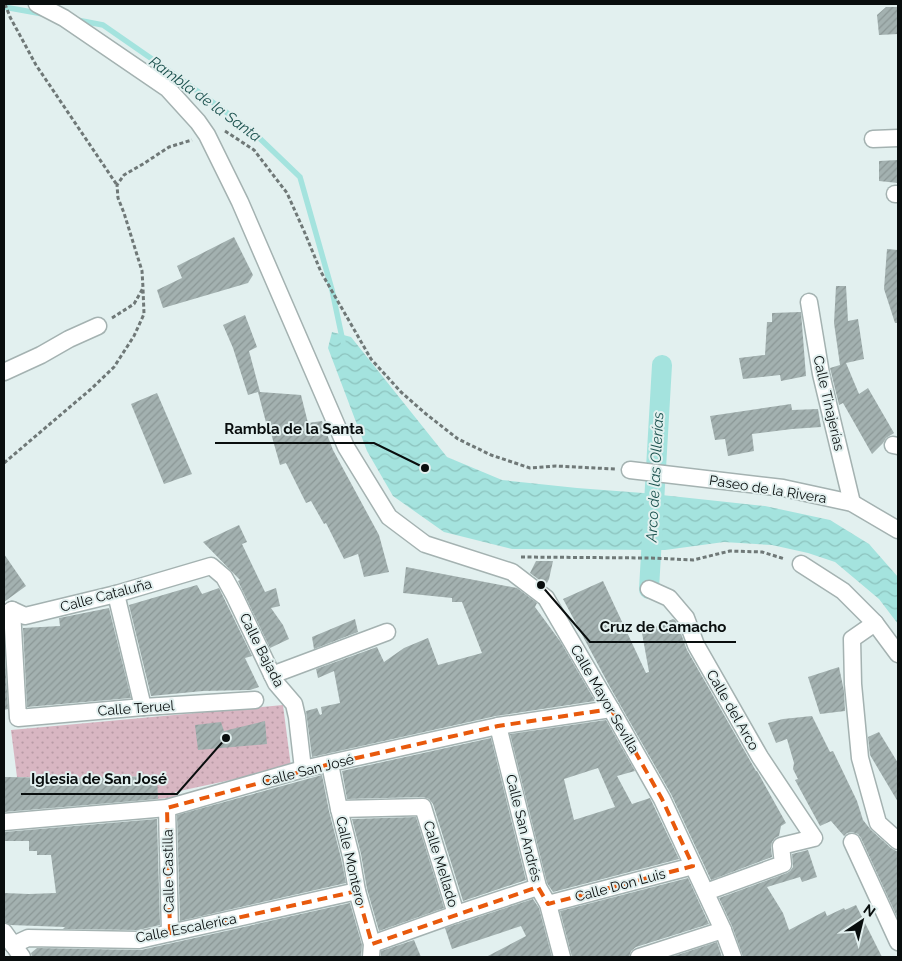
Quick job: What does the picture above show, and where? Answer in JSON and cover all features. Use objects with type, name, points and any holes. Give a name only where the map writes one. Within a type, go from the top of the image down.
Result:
[{"type":"street","name":"Calle Mayor Sevilla","points":[[37,4],[64,18],[168,88],[202,129],[240,202],[346,446],[389,517],[425,544],[512,572],[546,598],[612,709],[662,799],[723,930],[732,957]]},
{"type":"street","points":[[873,140],[898,138]]},
{"type":"street","name":"Calle Tinajerías","points":[[809,302],[821,374],[852,503]]},
{"type":"street","points":[[4,372],[98,326]]},
{"type":"street","name":"Paseo de la Rivera","points":[[630,470],[783,488],[852,503],[898,530]]},
{"type":"street","points":[[801,564],[843,591],[875,623],[898,654]]},
{"type":"street","name":"Calle Cataluña","points":[[8,613],[25,616],[116,594],[211,566]]},
{"type":"street","name":"Calle Bajada","points":[[211,566],[224,577],[276,684],[294,704],[303,769]]},
{"type":"street","name":"Calle del Arco","points":[[649,589],[669,598],[686,618],[696,645],[760,757],[814,838],[781,846],[783,864],[706,892]]},
{"type":"street","points":[[116,594],[143,707]]},
{"type":"street","name":"Calle Teruel","points":[[8,613],[18,718],[254,700]]},
{"type":"street","points":[[875,623],[852,639],[853,684],[860,758],[878,823],[898,841]]},
{"type":"street","points":[[272,675],[387,632]]},
{"type":"street","name":"Calle San José","points":[[4,822],[167,808],[303,769],[498,726],[612,709]]},
{"type":"street","name":"Calle San Andrés","points":[[498,726],[538,887],[548,904],[562,957]]},
{"type":"street","name":"Calle Montero","points":[[330,764],[351,856],[356,891],[371,951]]},
{"type":"street","name":"Calle Mellado","points":[[339,809],[424,807],[456,914]]},
{"type":"street","name":"Calle Castilla","points":[[167,808],[170,933]]},
{"type":"street","points":[[852,842],[898,942]]},
{"type":"street","name":"Calle Don Luis","points":[[548,904],[693,866]]},
{"type":"street","points":[[371,951],[456,914],[538,887]]},
{"type":"street","name":"Calle Escalerica","points":[[13,945],[28,938],[139,940],[356,891]]},
{"type":"street","points":[[639,957],[723,930]]},
{"type":"path","points":[[4,463],[114,367],[134,336],[144,314],[142,271],[118,198],[117,185],[36,65],[5,4]]},
{"type":"path","points":[[117,185],[124,175],[202,129],[227,132],[254,150],[287,194],[321,272],[371,359],[401,392],[426,414],[458,439],[491,455],[530,468],[556,466],[630,470]]},
{"type":"path","points":[[98,326],[134,304],[143,288]]},
{"type":"path","points":[[521,557],[693,560],[730,551],[762,552],[801,564]]},
{"type":"highlighted area","points":[[611,709],[662,799],[693,866],[548,904],[538,887],[372,944],[357,891],[170,933],[167,808],[330,764],[498,726]]},
{"type":"shaded area","points":[[283,705],[291,767],[175,792],[176,797],[158,799],[156,776],[17,777],[11,730]]},
{"type":"water","points":[[332,332],[351,337],[447,457],[502,480],[765,506],[830,520],[869,544],[898,577],[898,624],[879,599],[835,562],[808,553],[772,545],[724,542],[665,550],[512,549],[444,532],[393,496],[367,451],[328,348]]},
{"type":"building","points":[[886,7],[897,7],[898,34],[879,35],[877,15]]},
{"type":"building","points":[[898,160],[898,183],[879,181],[879,161]]},
{"type":"building","points":[[234,237],[253,275],[248,283],[163,308],[157,290],[182,278],[177,266]]},
{"type":"building","points":[[887,249],[898,250],[898,323],[895,323],[884,289]]},
{"type":"building","points":[[836,286],[846,286],[848,321],[858,319],[864,359],[846,363],[859,394],[868,388],[894,433],[886,438],[872,454],[843,403],[839,405],[830,368],[840,365],[834,323]]},
{"type":"building","points":[[801,312],[806,376],[781,381],[780,375],[743,379],[739,358],[765,355],[767,322],[772,322],[772,313]]},
{"type":"building","points":[[245,315],[257,347],[249,351],[260,392],[301,395],[308,423],[322,421],[333,450],[379,535],[389,572],[364,577],[358,554],[344,559],[326,523],[324,524],[311,501],[306,503],[286,463],[280,465],[258,392],[248,395],[233,348],[223,325]]},
{"type":"building","points":[[157,393],[192,474],[164,484],[131,404]]},
{"type":"building","points":[[791,404],[792,410],[818,409],[821,427],[752,434],[754,451],[728,456],[725,439],[715,440],[710,416]]},
{"type":"building","points":[[239,525],[247,542],[242,544],[265,592],[276,588],[280,606],[271,608],[283,625],[289,639],[270,648],[238,581],[240,580],[203,542]]},
{"type":"building","points":[[4,554],[26,586],[4,602]]},
{"type":"building","points":[[536,561],[553,561],[546,585],[530,573]]},
{"type":"building","points":[[406,567],[517,588],[537,603],[535,607],[560,641],[595,701],[496,716],[312,757],[306,711],[317,708],[320,715],[322,714],[321,707],[340,703],[334,671],[318,678],[316,669],[377,647],[384,662],[404,648],[428,638],[438,665],[482,653],[462,602],[452,602],[452,598],[403,593]]},
{"type":"building","points":[[603,581],[646,673],[649,672],[642,633],[673,619],[675,620],[687,650],[786,823],[781,826],[779,836],[772,842],[772,857],[711,880],[671,794],[610,687],[563,599]]},
{"type":"building","points":[[197,585],[202,594],[219,588],[252,656],[245,658],[259,687],[250,690],[203,691],[151,696],[129,605]]},
{"type":"building","points":[[109,608],[131,698],[27,707],[23,628],[60,626],[59,618]]},
{"type":"building","points":[[355,619],[358,632],[314,649],[312,637]]},
{"type":"building","points":[[4,642],[8,709],[4,710]]},
{"type":"building","points":[[839,667],[844,691],[845,711],[820,714],[808,677]]},
{"type":"building","points":[[812,716],[830,752],[833,751],[857,801],[863,820],[871,830],[898,852],[898,919],[861,838],[858,834],[852,832],[844,836],[831,821],[820,826],[795,780],[798,779],[793,769],[794,763],[787,739],[776,743],[768,723],[783,719]]},
{"type":"building","points":[[606,720],[635,771],[617,776],[632,804],[650,798],[679,859],[553,892],[547,883],[510,734]],"holes":[[[598,768],[615,807],[574,820],[564,779]]]},
{"type":"building","points":[[265,721],[267,744],[198,750],[195,725],[221,722],[224,731]]},
{"type":"building","points":[[879,732],[898,763],[898,802],[870,755],[868,737]]},
{"type":"building","points":[[491,738],[526,880],[463,901],[433,804],[429,799],[423,797],[347,799],[342,771]]},
{"type":"building","points":[[322,775],[346,883],[180,921],[177,815]]},
{"type":"building","points":[[157,776],[158,799],[4,812],[4,777]]},
{"type":"building","points":[[416,817],[444,908],[379,931],[367,889],[352,819]]},
{"type":"building","points":[[157,819],[160,925],[138,930],[63,929],[65,927],[10,925],[4,922],[4,893],[56,893],[51,855],[37,855],[37,851],[29,851],[29,841],[4,841],[4,832]]},
{"type":"building","points":[[808,850],[817,877],[802,882],[800,877],[767,887],[783,913],[789,930],[825,911],[827,916],[856,905],[882,957],[743,957],[719,898],[787,873],[793,867],[792,854]]},
{"type":"building","points":[[688,878],[709,924],[636,947],[631,951],[629,957],[572,957],[560,911]]},
{"type":"building","points":[[533,899],[539,908],[552,957],[486,957],[526,936],[521,926],[452,949],[445,928]]},
{"type":"building","points":[[350,903],[362,945],[361,957],[32,957],[31,953],[37,948],[141,950]]},
{"type":"building","points":[[414,940],[421,957],[381,957],[381,951]]},
{"type":"building","points":[[717,942],[722,957],[671,957]]},
{"type":"waterway","name":"Rambla de la Santa","points":[[4,7],[43,14]]},
{"type":"waterway","name":"Rambla de la Santa","points":[[77,20],[103,25],[178,77],[252,131],[300,177],[332,290],[343,342]]},
{"type":"waterway","name":"Arco de las Ollerías","points":[[649,589],[662,365]]},
{"type":"place","name":"Rambla de la Santa","points":[[425,468]]},
{"type":"place","name":"Cruz de Camacho","points":[[541,585]]},
{"type":"place","name":"Iglesia de San José","points":[[226,738]]}]
